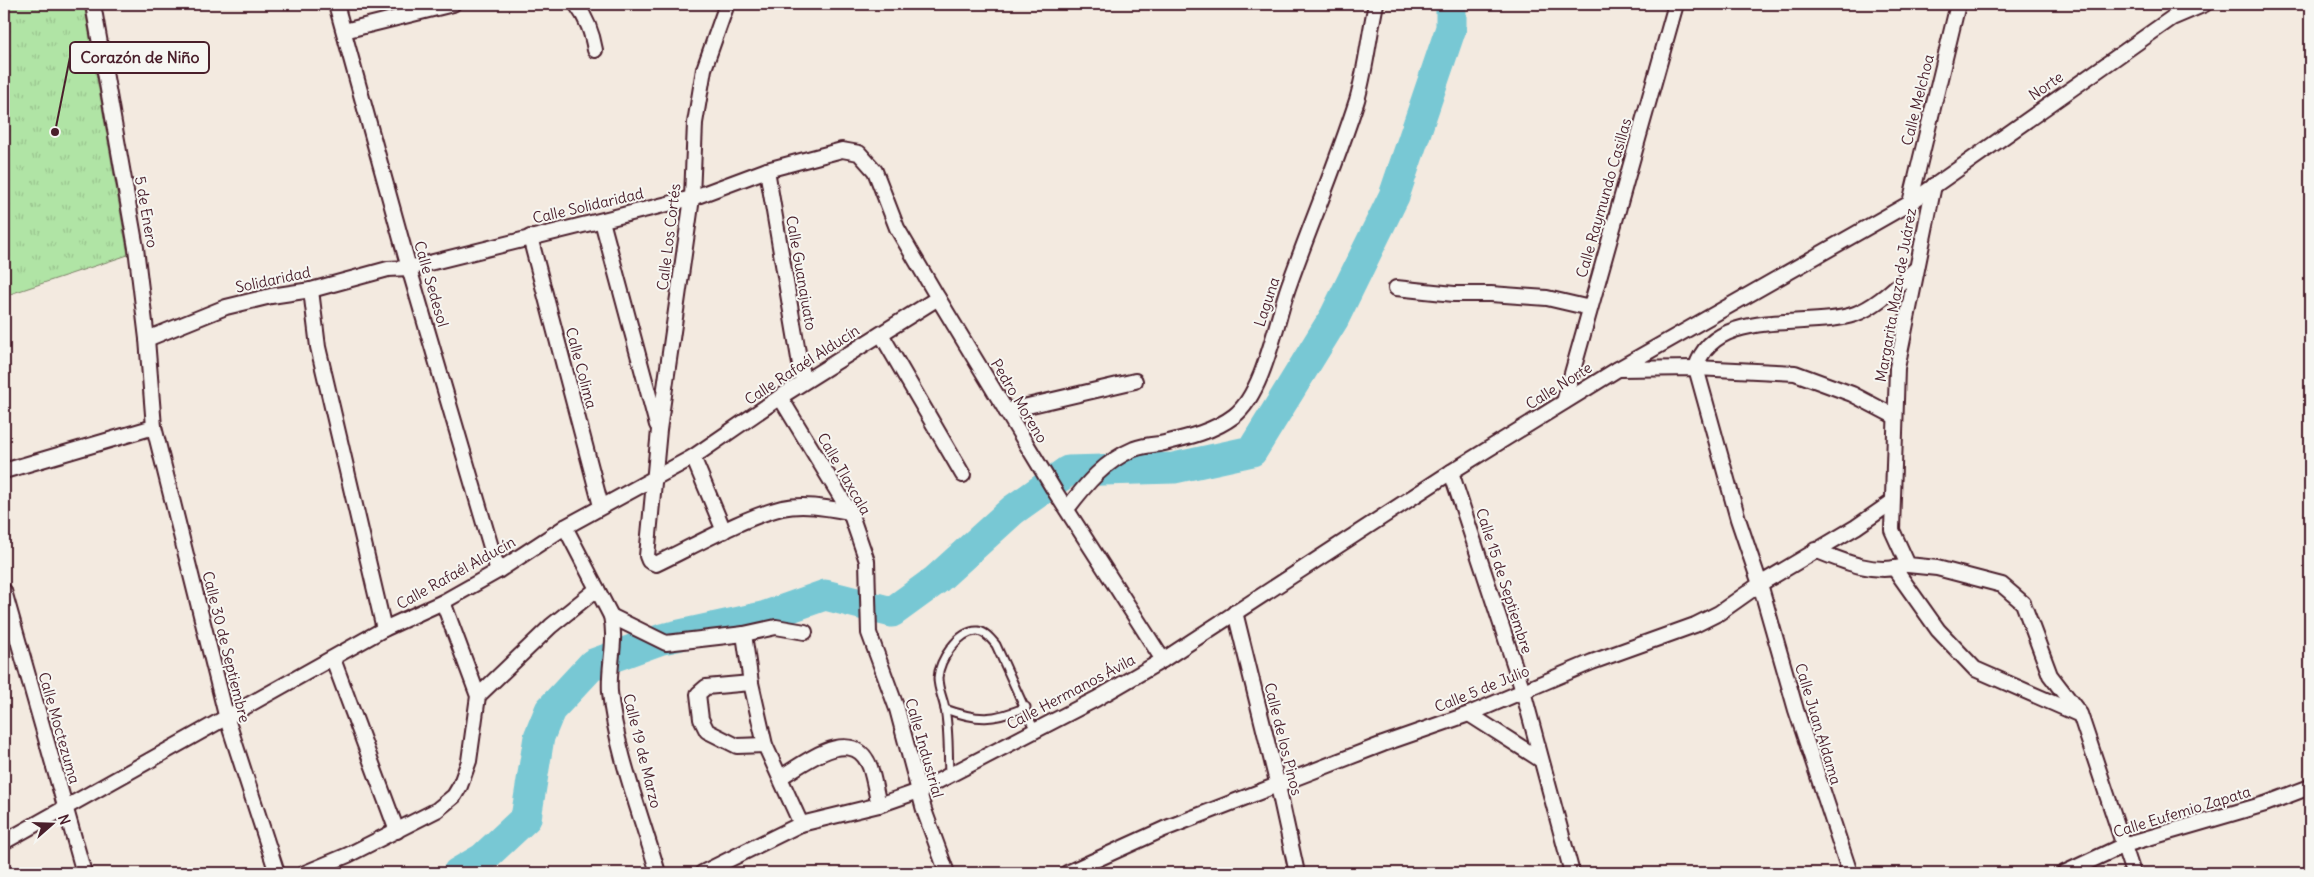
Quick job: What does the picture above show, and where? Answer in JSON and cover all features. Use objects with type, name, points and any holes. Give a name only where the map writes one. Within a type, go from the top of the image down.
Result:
[{"type":"street","name":"5 de Enero","points":[[93,4],[136,248],[147,339],[154,427]]},
{"type":"street","name":"Calle Sedesol","points":[[336,4],[409,268],[498,571]]},
{"type":"street","points":[[344,31],[453,4]]},
{"type":"street","points":[[576,4],[585,17],[592,33],[595,50]]},
{"type":"street","name":"Calle Los Cortés","points":[[724,531],[656,564],[652,563],[647,556],[659,430],[692,198],[695,123],[704,68],[727,4]]},
{"type":"street","name":"Laguna","points":[[1067,509],[1084,487],[1114,459],[1136,448],[1206,431],[1223,423],[1246,406],[1254,392],[1288,287],[1333,170],[1358,98],[1376,4]]},
{"type":"street","name":"Calle Raymundo Casillas","points":[[1564,402],[1676,4]]},
{"type":"street","name":"Calle Melchoa","points":[[1910,203],[1958,4]]},
{"type":"street","name":"Norte","points":[[1910,203],[2172,18],[2205,4]]},
{"type":"street","name":"Calle Solidaridad","points":[[409,268],[692,198],[767,170],[842,150],[859,152]]},
{"type":"street","name":"Pedro Moreno","points":[[859,152],[875,171],[896,228],[1056,493],[1163,660]]},
{"type":"street","name":"Calle Guanajuato","points":[[767,170],[804,382]]},
{"type":"street","name":"Margarita Maza de Juárez","points":[[1934,185],[1896,368],[1894,416],[1895,472],[1892,530],[1901,567],[1938,630],[1975,669],[2080,714]]},
{"type":"street","name":"Calle Norte","points":[[1235,612],[1451,472],[1618,369],[1910,203]]},
{"type":"street","points":[[602,221],[659,430]]},
{"type":"street","name":"Calle Colima","points":[[530,237],[601,506]]},
{"type":"street","name":"Solidaridad","points":[[147,339],[226,307],[311,290],[374,272],[409,268]]},
{"type":"street","points":[[1696,368],[1699,357],[1704,349],[1718,338],[1737,329],[1772,323],[1835,319],[1856,314],[1889,292],[1916,269]]},
{"type":"street","points":[[1396,288],[1454,294],[1514,295],[1547,298],[1590,308]]},
{"type":"street","points":[[311,290],[318,347],[384,630]]},
{"type":"street","name":"Calle Rafaél Alducín","points":[[4,842],[384,630],[443,602],[498,571],[601,506],[693,457],[780,397],[938,298]]},
{"type":"street","points":[[880,334],[963,475]]},
{"type":"street","points":[[1618,369],[1696,368],[1795,373],[1852,394],[1894,416]]},
{"type":"street","name":"Calle Juan Aldama","points":[[1696,368],[1738,519],[1760,584],[1796,710],[1850,873]]},
{"type":"street","points":[[1006,411],[1135,381]]},
{"type":"street","name":"Calle Tlaxcala","points":[[780,397],[850,512],[868,561],[869,633]]},
{"type":"street","points":[[4,471],[154,427]]},
{"type":"street","name":"Calle 30 de Septiembre","points":[[154,427],[227,719],[277,873]]},
{"type":"street","points":[[693,457],[724,531],[782,508],[815,506],[850,512]]},
{"type":"street","name":"Calle 15 de Septiembre","points":[[1451,472],[1523,691],[1572,873]]},
{"type":"street","name":"Calle 5 de Julio","points":[[1068,873],[1164,830],[1383,744],[1469,714],[1592,662],[1695,625],[1718,613],[1760,584],[1892,502]]},
{"type":"street","name":"Calle 19 de Marzo","points":[[566,527],[611,616],[619,627],[610,691],[620,742],[658,873]]},
{"type":"street","points":[[1815,550],[1864,567],[1937,568],[2002,585],[2023,603],[2050,675],[2080,714],[2133,873]]},
{"type":"street","points":[[478,696],[551,626],[597,589]]},
{"type":"street","name":"Calle Moctezuma","points":[[4,591],[84,873]]},
{"type":"street","points":[[305,873],[438,810],[454,796],[460,786],[469,761],[478,696],[443,602]]},
{"type":"street","name":"Calle Hermanos Ávila","points":[[702,873],[801,824],[879,805],[918,791],[1163,660],[1235,612]]},
{"type":"street","name":"Calle de los Pinos","points":[[1235,612],[1278,786],[1297,873]]},
{"type":"street","points":[[619,627],[666,643],[744,634],[776,628],[805,632]]},
{"type":"street","name":"Calle Industrial","points":[[869,633],[897,709],[918,791],[947,873]]},
{"type":"street","points":[[744,634],[751,683],[765,745],[801,824]]},
{"type":"street","points":[[333,659],[397,831]]},
{"type":"street","points":[[751,683],[706,687],[698,694],[701,719],[707,731],[737,746],[765,745]]},
{"type":"street","points":[[1469,714],[1541,760]]},
{"type":"street","points":[[781,777],[831,748],[851,746],[862,754],[870,767],[879,805]]},
{"type":"street","name":"Calle Eufemio Zapata","points":[[2064,873],[2124,845],[2265,804],[2310,787]]},
{"type":"lane","points":[[948,775],[945,709],[938,677],[946,652],[959,640],[978,631],[988,636],[996,646],[1026,707],[1035,730]]},
{"type":"lane","points":[[945,709],[978,719],[992,719],[1026,707]]},
{"type":"green space","points":[[17,4],[84,4],[128,255],[4,296],[4,9]]},
{"type":"waterway","points":[[458,873],[482,859],[526,818],[539,737],[550,710],[593,664],[662,639],[763,617],[825,595],[892,612],[936,580],[1013,510],[1068,471],[1174,468],[1252,451],[1334,318],[1394,196],[1451,28],[1451,4]]},
{"type":"place","name":"Corazón de Niño","points":[[55,132]]}]
